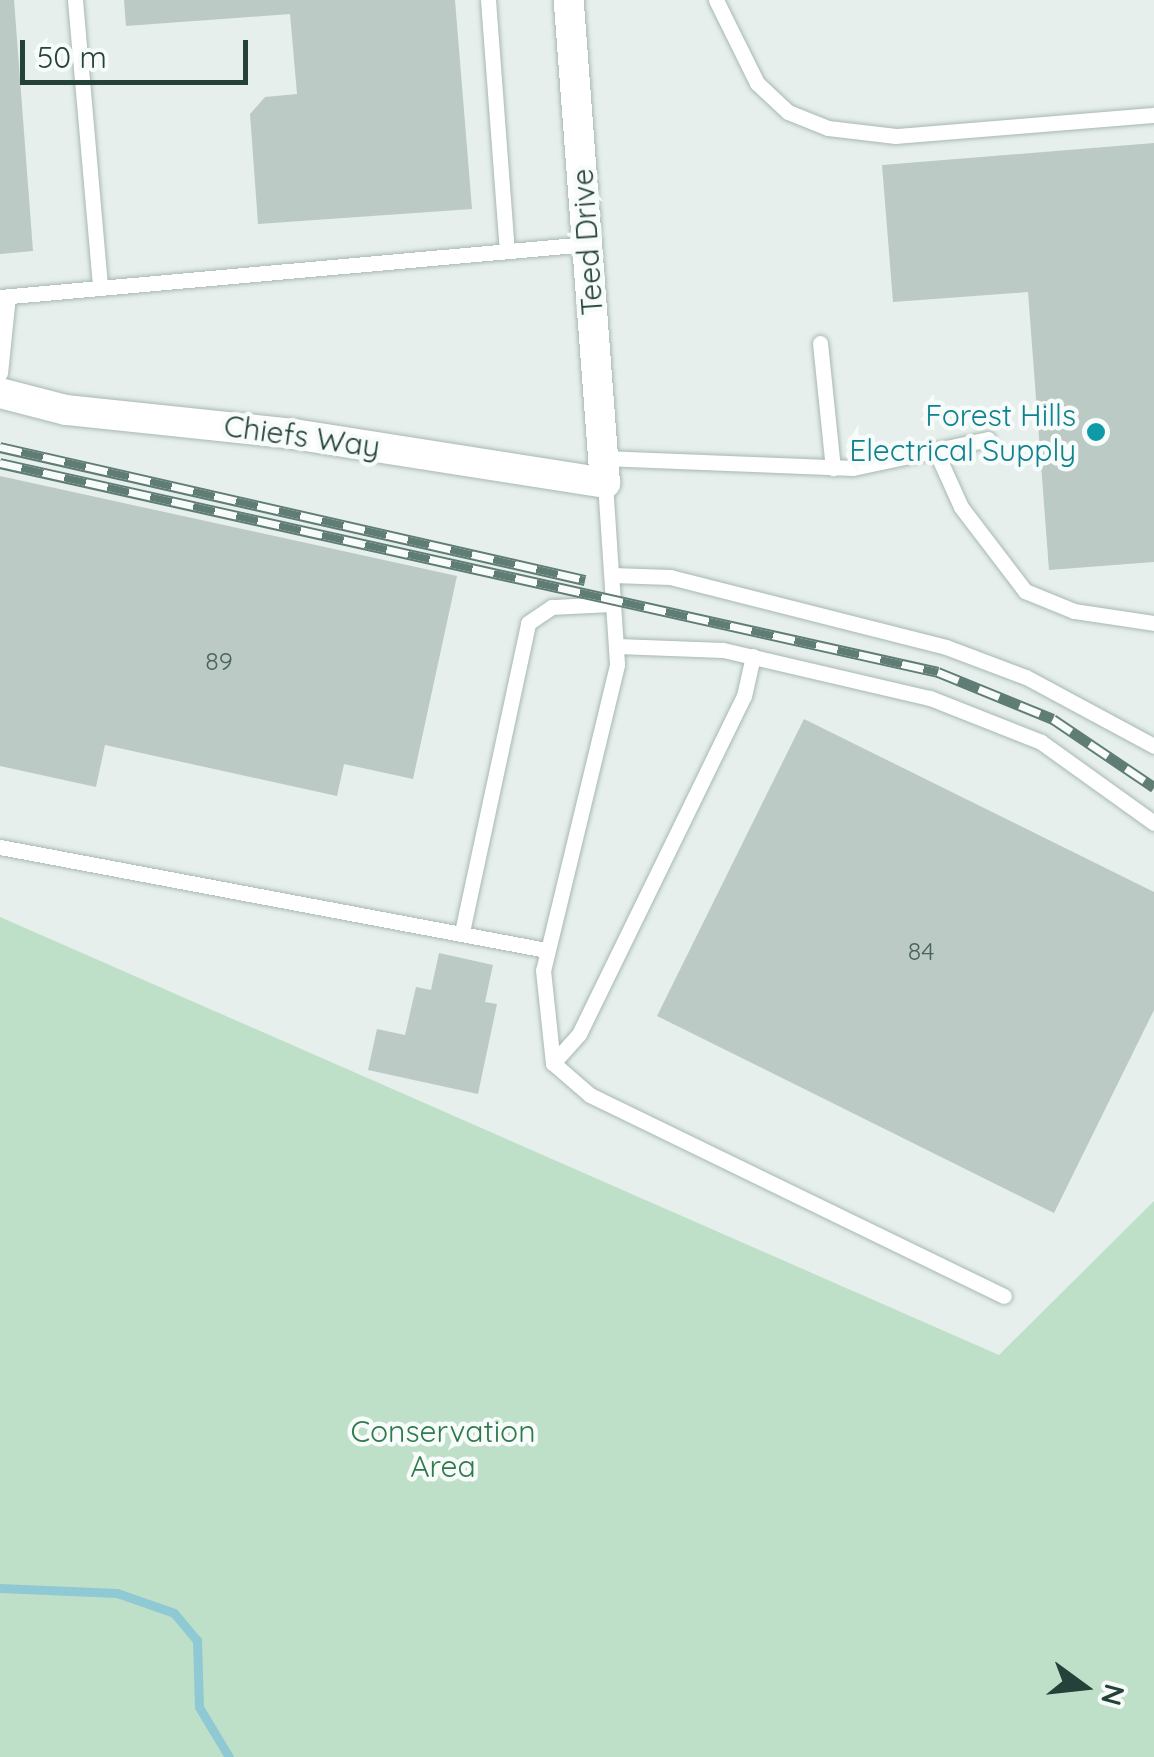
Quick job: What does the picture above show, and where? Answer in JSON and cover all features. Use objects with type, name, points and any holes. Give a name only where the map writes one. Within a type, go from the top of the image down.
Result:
[{"type":"street","name":"Teed Drive","points":[[569,0],[604,471]]},
{"type":"street","name":"Chiefs Way","points":[[0,393],[56,408],[604,471]]},
{"type":"lane","points":[[76,0],[100,287]]},
{"type":"lane","points":[[488,0],[507,250]]},
{"type":"lane","points":[[716,0],[757,83],[788,112],[828,128],[896,136],[1154,115]]},
{"type":"lane","points":[[0,373],[4,296],[587,244]]},
{"type":"lane","points":[[820,343],[833,468]]},
{"type":"lane","points":[[988,439],[938,456],[833,468],[604,471],[617,646],[546,950],[541,1014],[553,1063],[590,1095],[1004,1296]]},
{"type":"lane","points":[[938,456],[961,506],[1025,591],[1074,611],[1154,622]]},
{"type":"lane","points":[[612,575],[670,577],[946,647],[1026,678],[1154,746]]},
{"type":"lane","points":[[462,932],[528,622],[552,607],[614,604]]},
{"type":"lane","points":[[617,646],[753,656],[894,688],[1005,726],[1073,762],[1154,823]]},
{"type":"lane","points":[[553,1063],[579,1034],[744,696],[753,656]]},
{"type":"lane","points":[[0,847],[546,950]]},
{"type":"green space","name":"Conservation Area","points":[[0,917],[999,1355],[1154,1201],[1154,1757],[0,1757]]},
{"type":"building","points":[[0,0],[14,0],[33,251],[0,254]]},
{"type":"building","points":[[124,0],[455,0],[472,209],[258,224],[250,114],[265,97],[297,94],[290,14],[126,26]]},
{"type":"building","name":"Forest Hills Electrical Supply","points":[[1154,143],[1154,562],[1049,570],[1028,292],[893,302],[882,165]]},
{"type":"building","points":[[0,476],[457,576],[413,779],[344,764],[337,796],[105,745],[96,787],[0,766]]},
{"type":"building","points":[[804,719],[1154,892],[1154,1010],[1054,1213],[657,1016]]},
{"type":"building","points":[[439,953],[493,965],[485,1002],[497,1004],[478,1094],[368,1070],[377,1029],[405,1035],[416,987],[431,990]]},
{"type":"waterway","points":[[0,1588],[117,1593],[174,1613],[197,1640],[199,1707],[229,1757]]},
{"type":"railway","points":[[0,447],[585,580]]},
{"type":"railway","points":[[0,463],[938,672],[1053,719],[1154,787]]},
{"type":"place","name":"Forest Hills Electrical Supply","points":[[1096,432]]}]
